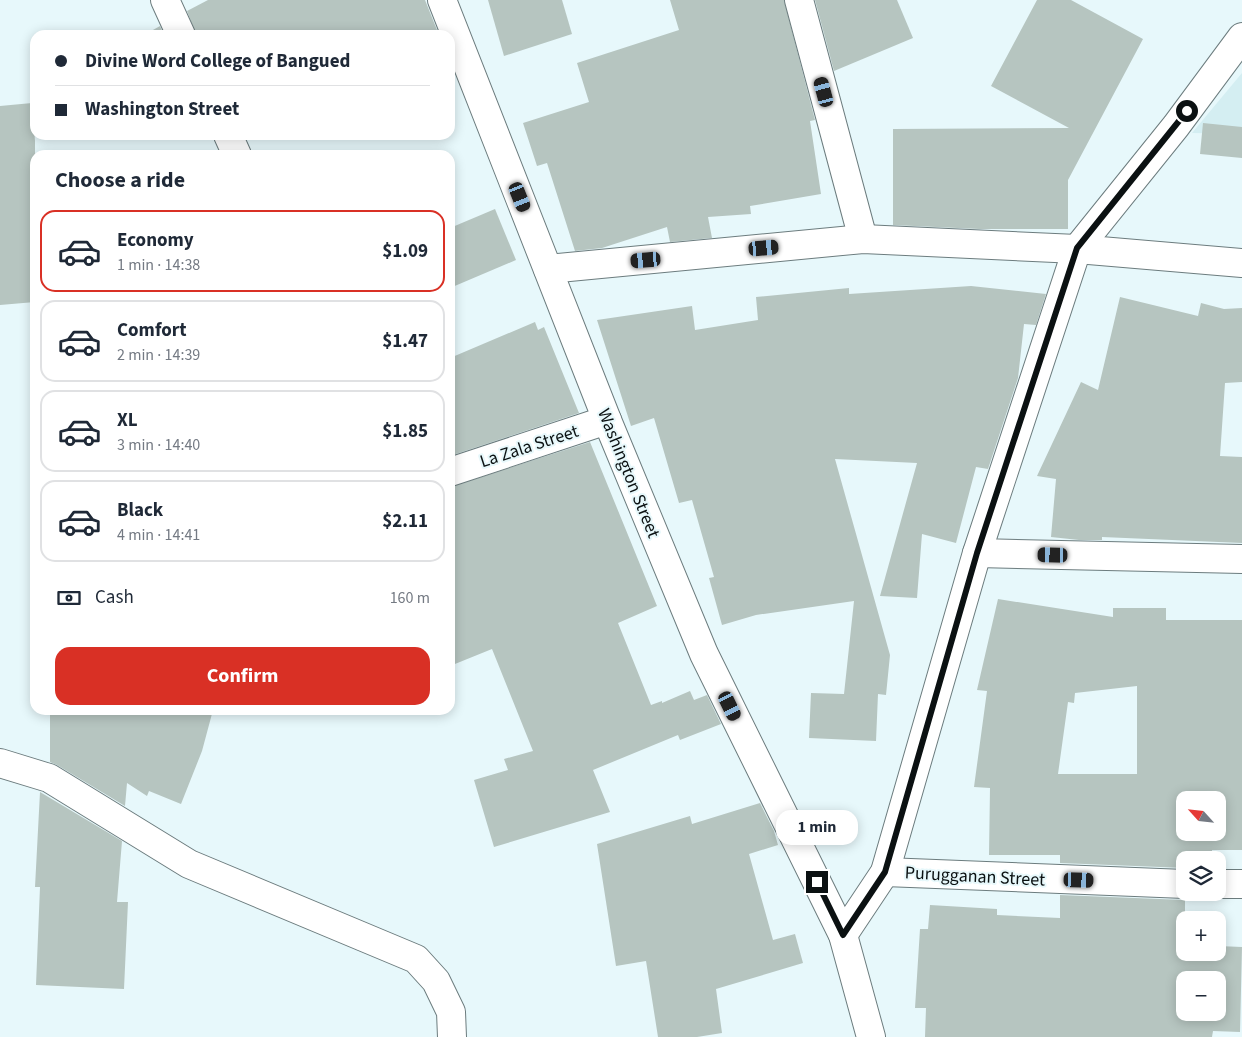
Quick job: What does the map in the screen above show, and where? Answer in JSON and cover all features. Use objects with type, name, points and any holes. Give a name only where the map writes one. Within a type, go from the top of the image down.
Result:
[{"type":"street","points":[[165,0],[179,30]]},
{"type":"street","name":"Washington Street","points":[[442,0],[454,30]]},
{"type":"street","points":[[799,0],[863,239]]},
{"type":"street","name":"Washington Street","points":[[455,33],[607,420],[704,654],[843,935],[870,1037]]},
{"type":"street","points":[[843,935],[885,872],[977,553],[1077,248],[1176,126],[1242,37]]},
{"type":"street","points":[[548,269],[863,239],[1077,248],[1242,263]]},
{"type":"street","name":"La Zala Street","points":[[455,470],[607,420]]},
{"type":"street","points":[[977,553],[1242,559]]},
{"type":"street","points":[[0,763],[50,778],[189,864],[416,960],[436,981],[451,1012],[452,1037]]},
{"type":"street","name":"Purugganan Street","points":[[885,872],[1176,884]]},
{"type":"street","points":[[1226,884],[1242,884]]},
{"type":"shaded area","points":[[1242,73],[1242,134],[1192,133]]},
{"type":"building","points":[[208,0],[425,0],[437,30],[194,30],[187,11]]},
{"type":"building","points":[[488,0],[562,0],[572,34],[504,56]]},
{"type":"building","points":[[670,0],[784,0],[815,120],[810,121],[821,194],[750,206],[751,214],[708,217],[712,238],[670,242],[667,227],[602,248],[575,251],[547,163],[537,166],[523,123],[589,102],[577,63],[679,30]]},
{"type":"building","points":[[815,0],[897,0],[913,38],[834,71]]},
{"type":"building","points":[[1037,0],[1071,0],[1143,39],[1068,180],[1068,229],[979,229],[893,225],[893,129],[1069,128],[991,86]]},
{"type":"building","points":[[160,26],[162,30],[153,30]]},
{"type":"building","points":[[30,103],[30,140],[35,140],[35,150],[30,150],[30,302],[0,305],[0,106]]},
{"type":"building","points":[[1203,123],[1242,127],[1242,158],[1200,154]]},
{"type":"building","points":[[495,209],[516,260],[455,286],[455,226]]},
{"type":"building","points":[[971,286],[1046,294],[1036,325],[1024,324],[1018,378],[988,469],[976,467],[956,543],[922,534],[917,598],[880,596],[917,463],[835,459],[890,655],[886,695],[878,694],[876,741],[809,738],[811,693],[844,694],[854,601],[756,615],[722,625],[709,578],[714,577],[692,500],[679,503],[654,418],[631,426],[597,320],[692,306],[695,330],[758,320],[756,297],[849,288],[849,294]]},
{"type":"building","points":[[1120,297],[1198,316],[1201,303],[1224,309],[1242,308],[1242,382],[1225,383],[1220,456],[1242,457],[1242,543],[1102,537],[1102,540],[1079,540],[1051,537],[1056,479],[1037,476],[1081,382],[1098,390]]},
{"type":"building","points":[[535,322],[538,330],[544,327],[579,413],[455,454],[455,356]]},
{"type":"building","points":[[590,442],[657,606],[618,623],[651,705],[662,701],[662,703],[690,691],[694,700],[707,695],[721,724],[680,740],[678,735],[593,770],[610,812],[494,847],[474,780],[508,770],[504,759],[533,751],[492,649],[455,664],[455,485]]},
{"type":"building","points":[[998,599],[1113,617],[1113,608],[1166,608],[1166,620],[1242,620],[1242,850],[1176,851],[1176,868],[1060,863],[1060,855],[989,855],[990,788],[974,787],[987,691],[977,690]],"holes":[[[1137,686],[1137,774],[1058,774],[1068,702],[1074,703],[1075,693]]]},
{"type":"building","points":[[50,715],[212,715],[202,751],[181,804],[149,791],[147,796],[127,783],[125,806],[50,762]]},
{"type":"building","points":[[40,792],[122,841],[117,902],[128,902],[124,989],[36,985],[40,887],[35,887]]},
{"type":"building","points":[[760,803],[774,831],[778,845],[749,854],[773,940],[795,934],[803,963],[716,989],[722,1033],[697,1037],[658,1037],[646,961],[616,966],[597,844],[690,816],[692,824]]},
{"type":"building","points":[[1060,895],[1185,901],[1185,911],[1176,911],[1176,961],[1226,961],[1226,946],[1242,947],[1240,1032],[1213,1031],[1212,1037],[925,1037],[926,1008],[915,1008],[920,929],[928,929],[930,905],[997,909],[997,915],[1060,918]]},
{"type":"route","points":[[817,882],[843,935],[885,872],[977,553],[1077,248],[1187,111]]}]
